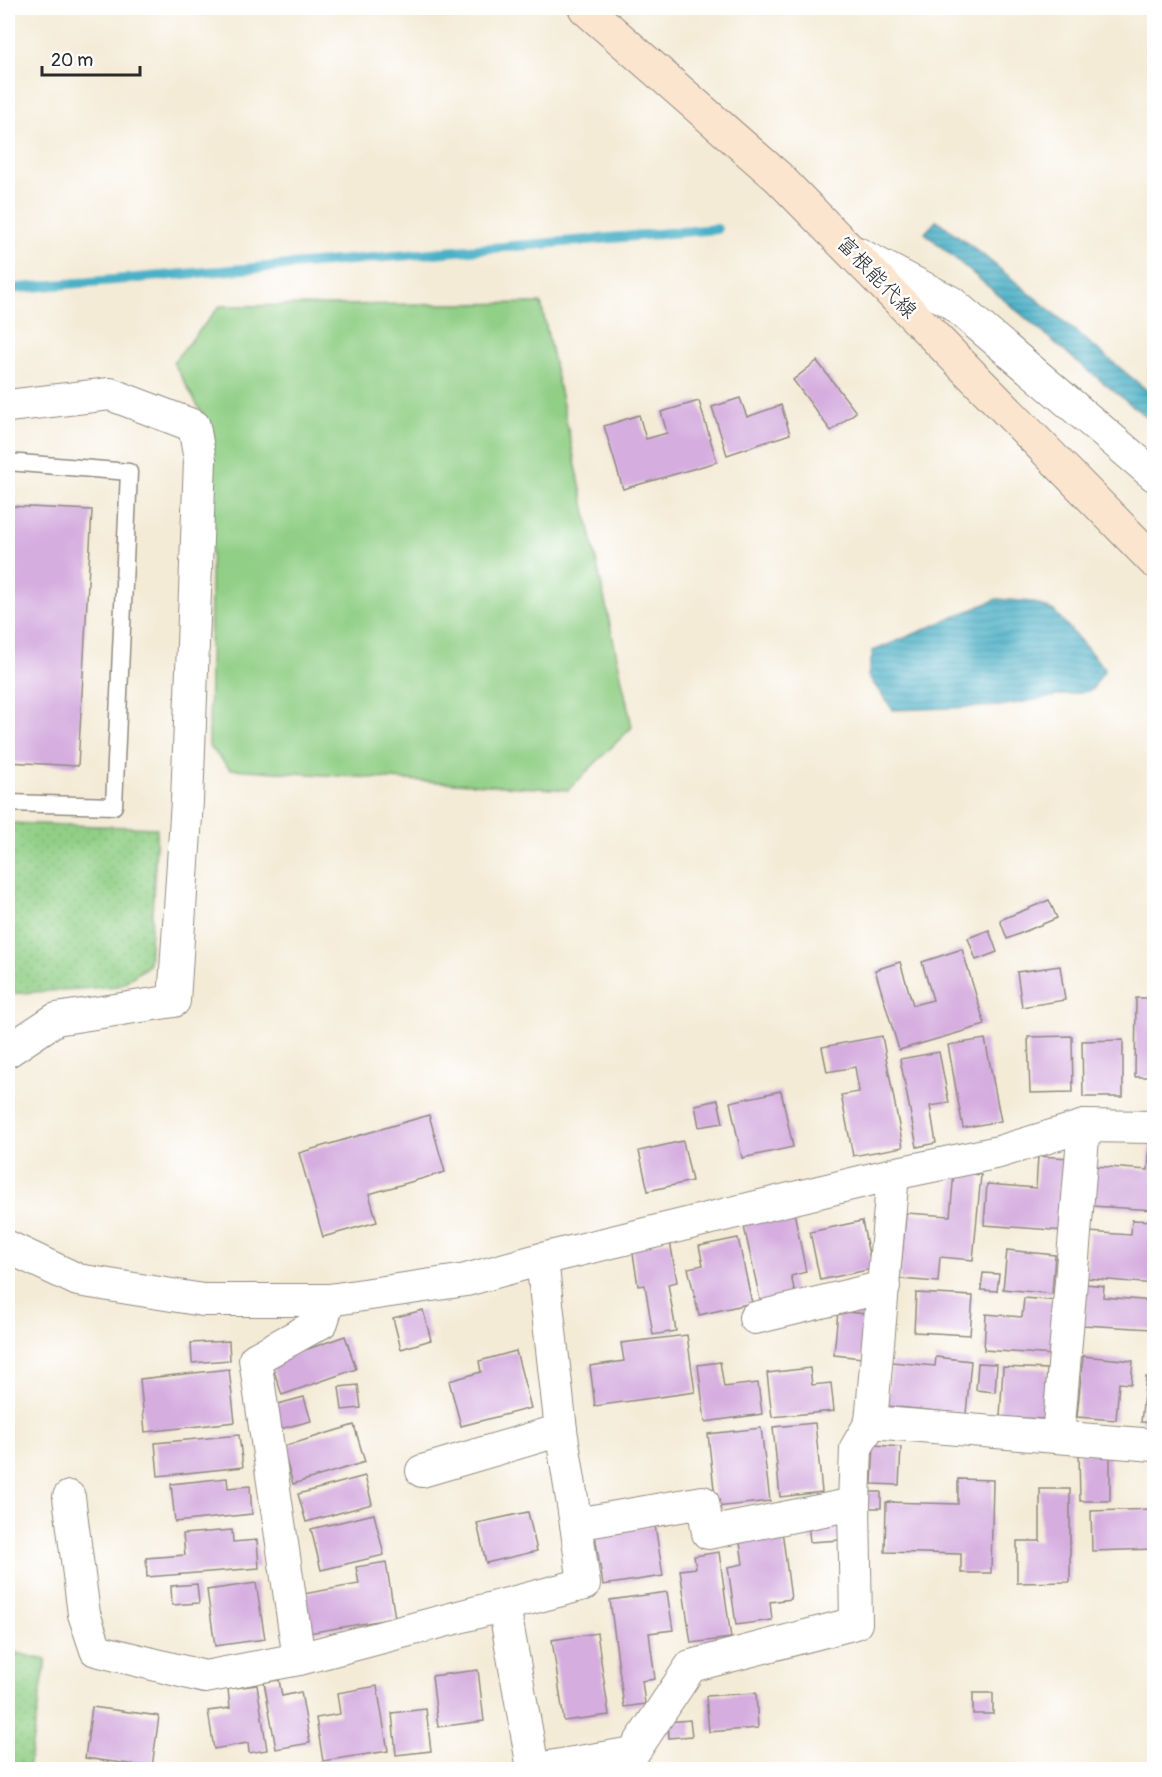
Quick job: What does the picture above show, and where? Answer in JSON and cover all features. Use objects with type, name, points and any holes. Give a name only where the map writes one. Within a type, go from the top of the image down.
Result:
[{"type":"main road","name":"富根能代線","points":[[585,8],[778,177],[1155,561]]},
{"type":"street","points":[[851,249],[951,302],[1155,475]]},
{"type":"street","points":[[8,406],[110,394],[194,426],[200,460],[187,801],[174,1001],[57,1019],[8,1051]]},
{"type":"street","points":[[1058,1437],[1084,1126]]},
{"type":"street","points":[[8,1247],[78,1280],[203,1300],[329,1300],[466,1280],[542,1259],[893,1174],[999,1152],[1084,1126],[1155,1127]]},
{"type":"street","points":[[504,1606],[532,1769],[633,1752],[691,1666],[856,1623],[854,1504],[856,1448],[871,1422],[893,1174]]},
{"type":"street","points":[[69,1497],[84,1614],[96,1650],[205,1677],[299,1659],[584,1584],[561,1430],[542,1259]]},
{"type":"street","points":[[755,1318],[884,1287]]},
{"type":"street","points":[[299,1659],[255,1359],[322,1322],[329,1300]]},
{"type":"street","points":[[871,1422],[1155,1445]]},
{"type":"street","points":[[422,1471],[561,1430]]},
{"type":"street","points":[[576,1524],[703,1502],[708,1533],[854,1504]]},
{"type":"lane","points":[[8,462],[129,472],[114,806],[8,803]]},
{"type":"green space","points":[[541,303],[632,727],[568,790],[230,769],[209,746],[213,433],[173,362],[220,306]]},
{"type":"green space","points":[[8,823],[157,828],[149,965],[119,986],[8,994]]},
{"type":"green space","points":[[8,1651],[46,1660],[28,1769],[8,1769]]},
{"type":"water","points":[[937,220],[1154,396],[1154,423],[1080,364],[925,233]]},
{"type":"water","points":[[997,599],[1032,602],[1054,611],[1105,669],[1092,690],[1000,706],[893,710],[868,676],[873,651]]},
{"type":"building","points":[[817,361],[856,412],[831,431],[793,380]]},
{"type":"building","points":[[740,398],[747,417],[781,405],[790,434],[727,455],[712,407]]},
{"type":"building","points":[[699,401],[717,462],[623,489],[604,426],[639,415],[646,439],[667,433],[661,412]]},
{"type":"building","points":[[8,506],[92,510],[78,766],[8,762]]},
{"type":"building","points":[[1049,900],[1057,918],[1007,939],[1000,920]]},
{"type":"building","points":[[989,930],[997,952],[976,960],[968,938]]},
{"type":"building","points":[[962,949],[985,1025],[899,1050],[875,970],[900,962],[913,1005],[933,1000],[922,962]]},
{"type":"building","points":[[1152,949],[1154,949],[1154,989],[1150,989]]},
{"type":"building","points":[[1060,966],[1065,1000],[1022,1007],[1017,972]]},
{"type":"building","points":[[1136,998],[1154,998],[1154,1077],[1135,1077]]},
{"type":"building","points":[[882,1036],[903,1147],[853,1156],[841,1095],[859,1092],[855,1067],[827,1072],[822,1047]]},
{"type":"building","points":[[1072,1036],[1073,1092],[1030,1093],[1028,1037]]},
{"type":"building","points":[[985,1039],[1001,1121],[963,1128],[948,1045]]},
{"type":"building","points":[[1123,1040],[1123,1097],[1083,1097],[1082,1041]]},
{"type":"building","points":[[939,1052],[949,1103],[930,1106],[936,1143],[917,1147],[900,1059]]},
{"type":"building","points":[[781,1091],[793,1147],[742,1158],[730,1102]]},
{"type":"building","points":[[718,1100],[723,1123],[699,1127],[695,1105]]},
{"type":"building","points":[[429,1115],[445,1172],[369,1194],[377,1222],[323,1237],[299,1153]]},
{"type":"building","points":[[683,1141],[692,1181],[648,1191],[639,1151]]},
{"type":"building","points":[[1150,1143],[1154,1143],[1154,1210],[1092,1206],[1095,1166],[1148,1170]]},
{"type":"building","points":[[1038,1156],[1070,1158],[1065,1231],[984,1225],[987,1184],[1036,1188]]},
{"type":"building","points":[[954,1172],[981,1175],[973,1260],[940,1257],[938,1282],[900,1279],[906,1213],[950,1216]]},
{"type":"building","points":[[794,1212],[806,1272],[791,1276],[796,1297],[761,1304],[743,1222]]},
{"type":"building","points":[[1132,1220],[1154,1221],[1154,1284],[1086,1278],[1089,1232],[1131,1235]]},
{"type":"building","points":[[862,1221],[872,1269],[820,1280],[810,1232]]},
{"type":"building","points":[[738,1238],[752,1303],[699,1315],[688,1268],[703,1265],[699,1246]]},
{"type":"building","points":[[670,1241],[677,1282],[668,1284],[676,1331],[653,1335],[645,1285],[638,1286],[632,1247]]},
{"type":"building","points":[[1007,1250],[1055,1255],[1052,1294],[1003,1289]]},
{"type":"building","points":[[983,1273],[999,1274],[997,1291],[981,1290]]},
{"type":"building","points":[[1086,1284],[1104,1286],[1103,1297],[1154,1301],[1152,1329],[1083,1325]]},
{"type":"building","points":[[916,1293],[973,1296],[970,1335],[914,1332]]},
{"type":"building","points":[[1024,1298],[1057,1301],[1053,1355],[984,1350],[986,1314],[1022,1317]]},
{"type":"building","points":[[423,1310],[431,1340],[401,1349],[393,1318]]},
{"type":"building","points":[[838,1311],[866,1314],[862,1358],[834,1355]]},
{"type":"building","points":[[687,1335],[695,1392],[595,1406],[590,1366],[624,1361],[621,1343]]},
{"type":"building","points":[[345,1336],[356,1369],[282,1395],[271,1362]]},
{"type":"building","points":[[229,1341],[230,1360],[192,1363],[191,1343]]},
{"type":"building","points":[[516,1351],[531,1408],[461,1426],[449,1381],[481,1372],[479,1361]]},
{"type":"building","points":[[1083,1356],[1133,1361],[1131,1384],[1119,1383],[1116,1420],[1077,1417]]},
{"type":"building","points":[[936,1357],[971,1361],[966,1414],[887,1406],[892,1362],[935,1366]]},
{"type":"building","points":[[720,1362],[724,1387],[758,1383],[762,1414],[705,1422],[698,1365]]},
{"type":"building","points":[[978,1363],[997,1364],[995,1392],[976,1390]]},
{"type":"building","points":[[1003,1367],[1047,1369],[1044,1419],[1000,1417]]},
{"type":"building","points":[[810,1368],[812,1385],[831,1383],[834,1411],[772,1417],[767,1373]]},
{"type":"building","points":[[229,1369],[235,1422],[145,1432],[140,1379]]},
{"type":"building","points":[[1146,1377],[1154,1377],[1154,1423],[1141,1422]]},
{"type":"building","points":[[358,1385],[361,1408],[342,1410],[339,1387]]},
{"type":"building","points":[[304,1397],[311,1421],[280,1429],[274,1405]]},
{"type":"building","points":[[815,1423],[822,1492],[780,1497],[773,1427]]},
{"type":"building","points":[[354,1425],[365,1462],[293,1484],[282,1447]]},
{"type":"building","points":[[761,1428],[770,1501],[716,1507],[708,1434]]},
{"type":"building","points":[[239,1435],[243,1467],[158,1476],[155,1443]]},
{"type":"building","points":[[874,1445],[901,1447],[899,1485],[872,1484]]},
{"type":"building","points":[[1079,1453],[1110,1453],[1110,1501],[1080,1501]]},
{"type":"building","points":[[365,1476],[372,1504],[306,1522],[298,1494]]},
{"type":"building","points":[[227,1478],[228,1488],[250,1486],[252,1514],[175,1522],[171,1484]]},
{"type":"building","points":[[958,1479],[993,1480],[991,1573],[961,1573],[961,1554],[885,1552],[886,1502],[958,1504]]},
{"type":"building","points":[[1040,1489],[1070,1489],[1070,1582],[1017,1583],[1017,1541],[1040,1541]]},
{"type":"building","points":[[863,1492],[881,1492],[881,1508],[864,1508]]},
{"type":"building","points":[[1154,1509],[1154,1549],[1092,1551],[1091,1511]]},
{"type":"building","points":[[528,1512],[537,1551],[486,1563],[477,1523]]},
{"type":"building","points":[[374,1514],[384,1555],[321,1570],[311,1529]]},
{"type":"building","points":[[838,1520],[840,1540],[810,1542],[808,1522]]},
{"type":"building","points":[[655,1525],[663,1576],[603,1585],[595,1534]]},
{"type":"building","points":[[232,1530],[233,1542],[257,1540],[259,1568],[147,1577],[146,1558],[185,1555],[183,1534]]},
{"type":"building","points":[[782,1530],[791,1599],[770,1602],[772,1620],[736,1625],[728,1567],[743,1564],[739,1536]]},
{"type":"building","points":[[719,1552],[731,1638],[691,1643],[680,1570],[696,1568],[694,1556]]},
{"type":"building","points":[[386,1562],[395,1618],[309,1633],[303,1594],[359,1584],[356,1567]]},
{"type":"building","points":[[256,1583],[265,1639],[215,1646],[207,1590]]},
{"type":"building","points":[[197,1584],[199,1603],[172,1605],[171,1586]]},
{"type":"building","points":[[667,1592],[673,1630],[649,1633],[655,1679],[642,1681],[645,1704],[624,1707],[610,1600]]},
{"type":"building","points":[[597,1633],[609,1715],[564,1721],[552,1640]]},
{"type":"building","points":[[478,1670],[484,1721],[438,1727],[432,1676]]},
{"type":"building","points":[[279,1680],[282,1696],[301,1692],[310,1743],[276,1749],[264,1682]]},
{"type":"building","points":[[257,1685],[267,1750],[249,1753],[248,1743],[214,1749],[208,1711],[230,1708],[228,1689]]},
{"type":"building","points":[[377,1686],[388,1751],[323,1761],[316,1718],[340,1714],[337,1693]]},
{"type":"building","points":[[756,1693],[758,1728],[709,1732],[706,1696]]},
{"type":"building","points":[[973,1693],[993,1693],[993,1714],[973,1714]]},
{"type":"building","points":[[92,1707],[159,1716],[152,1767],[85,1758]]},
{"type":"building","points":[[426,1709],[431,1751],[396,1755],[392,1713]]},
{"type":"building","points":[[690,1720],[692,1736],[669,1738],[668,1722]]},
{"type":"waterway","points":[[8,289],[717,229]]}]
